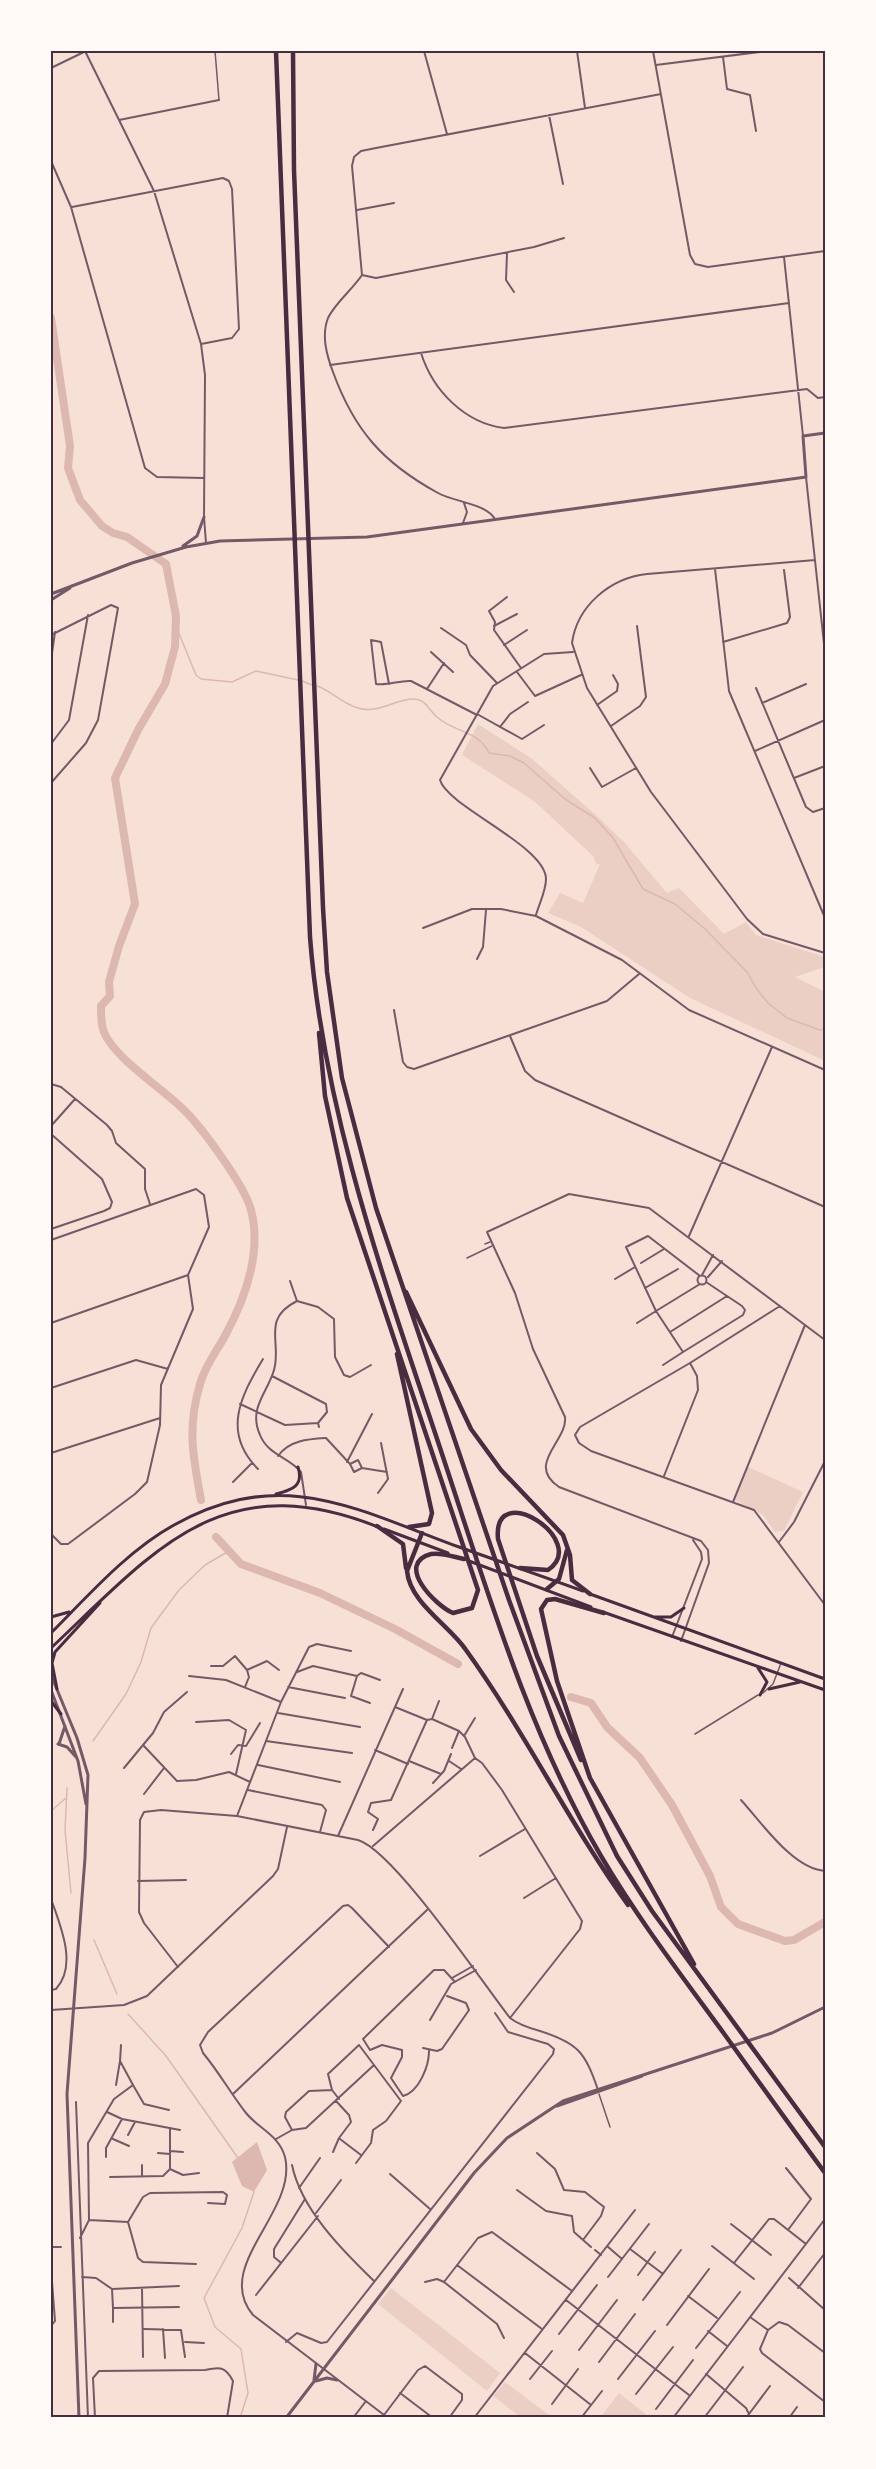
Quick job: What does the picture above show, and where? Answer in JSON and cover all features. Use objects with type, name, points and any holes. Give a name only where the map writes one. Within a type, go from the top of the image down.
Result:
[{"type":"highway","points":[[276,51],[309,927],[320,1065],[338,1166],[393,1341],[478,1590],[471,1608],[453,1613],[439,1606],[427,1594],[418,1578],[417,1570],[424,1558],[430,1554],[465,1559]]},
{"type":"highway","points":[[293,51],[294,170],[323,908],[333,1020],[346,1092],[376,1208],[398,1276],[526,1649],[559,1736],[617,1856],[652,1911],[825,2147]]},
{"type":"highway","points":[[318,1018],[342,1137],[360,1207],[513,1667],[541,1737],[571,1802],[601,1856],[669,1960]]},
{"type":"highway","points":[[398,1276],[471,1429],[501,1470],[550,1518],[563,1535],[572,1580],[590,1594]]},
{"type":"highway","points":[[393,1341],[432,1513],[429,1524],[409,1527]]},
{"type":"highway","points":[[520,1568],[548,1570],[556,1563],[558,1551],[554,1539],[544,1526],[532,1516],[520,1512],[509,1515],[502,1521],[498,1530],[498,1539],[557,1707],[590,1778],[704,1983]]},
{"type":"highway","points":[[376,1526],[403,1544],[406,1571],[418,1598],[456,1637],[474,1660],[598,1862],[825,2173]]},
{"type":"highway","points":[[406,1571],[422,1533]]},
{"type":"highway","points":[[547,1589],[557,1581],[567,1547]]},
{"type":"highway","points":[[590,1778],[557,1681],[541,1610],[547,1600],[555,1599],[604,1612]]},
{"type":"main road","points":[[272,1496],[296,1487],[300,1477],[297,1467]]},
{"type":"main road","points":[[51,1633],[148,1542],[171,1526],[215,1507],[241,1499],[306,1495],[348,1505],[685,1630],[825,1679]]},
{"type":"main road","points":[[51,1648],[164,1544],[202,1523],[243,1510],[306,1505],[356,1518],[672,1638],[825,1690]]},
{"type":"main road","points":[[57,1689],[52,1663],[54,1652],[107,1595]]},
{"type":"main road","points":[[650,1616],[671,1617],[684,1608]]},
{"type":"main road","points":[[51,1617],[74,1610]]},
{"type":"main road","points":[[757,1667],[767,1682],[760,1695]]},
{"type":"main road","points":[[769,1689],[802,1682]]},
{"type":"main road","points":[[51,1701],[61,1714]]},
{"type":"street","points":[[51,68],[85,51],[154,191],[201,344],[206,375],[204,478],[206,543]]},
{"type":"street","points":[[424,51],[447,134]]},
{"type":"street","points":[[577,51],[585,108]]},
{"type":"street","points":[[653,51],[690,255],[701,267],[825,251]]},
{"type":"street","points":[[656,65],[766,51]]},
{"type":"street","points":[[723,57],[727,89],[750,95],[756,131]]},
{"type":"street","points":[[495,519],[488,511],[432,489],[382,452],[353,419],[330,364],[325,346],[327,323],[330,315],[362,275],[352,166],[354,157],[361,151],[661,94]]},
{"type":"street","points":[[119,120],[219,100]]},
{"type":"street","points":[[549,115],[562,184]]},
{"type":"street","points":[[51,161],[71,207],[147,470],[159,477],[204,478]]},
{"type":"street","points":[[71,207],[223,178],[229,181],[232,189],[239,329],[232,338],[201,344]]},
{"type":"street","points":[[357,210],[394,203]]},
{"type":"street","points":[[362,275],[376,278],[507,253],[564,238]]},
{"type":"street","points":[[507,253],[506,280],[514,292]]},
{"type":"street","points":[[784,257],[825,652]]},
{"type":"street","points":[[330,364],[789,303]]},
{"type":"street","points":[[421,353],[432,380],[466,414],[480,423],[504,428],[807,389],[818,398],[825,397]]},
{"type":"street","points":[[803,436],[825,433]]},
{"type":"street","points":[[51,594],[132,563],[206,543],[238,540],[355,538],[806,477]]},
{"type":"street","points":[[463,523],[467,512],[464,503]]},
{"type":"street","points":[[179,549],[197,536],[204,517]]},
{"type":"street","points":[[815,560],[638,575],[619,582],[587,606],[573,636],[573,652],[581,675],[597,705],[636,768],[669,818],[757,931],[825,953]]},
{"type":"street","points":[[715,569],[729,691],[825,918]]},
{"type":"street","points":[[723,642],[784,624],[789,620],[784,570]]},
{"type":"street","points":[[51,600],[74,585]]},
{"type":"street","points":[[507,597],[489,611],[494,630],[521,668]]},
{"type":"street","points":[[51,634],[111,604],[118,608],[100,710],[86,743],[51,783]]},
{"type":"street","points":[[494,626],[517,614]]},
{"type":"street","points":[[51,744],[69,720],[88,615]]},
{"type":"street","points":[[820,620],[825,619]]},
{"type":"street","points":[[610,726],[640,706],[646,697],[638,626]]},
{"type":"street","points":[[441,628],[466,645],[470,655],[497,683]]},
{"type":"street","points":[[504,645],[527,630]]},
{"type":"street","points":[[51,660],[55,632]]},
{"type":"street","points":[[389,684],[381,642],[371,640],[375,681],[380,685],[389,684],[407,680],[427,688],[522,739],[544,725]]},
{"type":"street","points":[[431,651],[453,672]]},
{"type":"street","points":[[536,916],[546,880],[542,867],[499,827],[453,796],[441,784],[441,774],[465,739],[487,694],[497,683],[548,653],[573,652]]},
{"type":"street","points":[[427,688],[444,663]]},
{"type":"street","points":[[517,671],[535,696],[581,675]]},
{"type":"street","points":[[597,705],[617,691],[618,684],[613,675]]},
{"type":"street","points":[[762,703],[806,684]]},
{"type":"street","points":[[756,688],[808,811],[815,812],[825,808]]},
{"type":"street","points":[[500,727],[510,714],[528,702]]},
{"type":"street","points":[[755,751],[825,720]]},
{"type":"street","points":[[794,778],[825,766]]},
{"type":"street","points":[[590,768],[602,787],[636,768]]},
{"type":"street","points":[[477,959],[483,946],[486,909]]},
{"type":"street","points":[[423,928],[460,912],[486,909],[536,916],[615,957],[689,1010],[825,1070]]},
{"type":"street","points":[[394,1010],[399,1042],[407,1067],[414,1069],[607,1001],[639,974]]},
{"type":"street","points":[[510,1036],[525,1071],[535,1080],[825,1207]]},
{"type":"street","points":[[689,1237],[772,1047]]},
{"type":"street","points":[[51,1084],[61,1087],[75,1098],[112,1131],[116,1143],[143,1166],[146,1174],[145,1189],[150,1204]]},
{"type":"street","points":[[51,1126],[75,1098]]},
{"type":"street","points":[[51,1134],[102,1179],[112,1202],[110,1208],[104,1211],[51,1229]]},
{"type":"street","points":[[51,1240],[193,1189],[203,1193],[209,1227],[188,1275],[193,1309],[168,1368],[161,1391],[160,1418],[150,1473],[144,1486],[68,1544],[61,1544],[51,1534]]},
{"type":"street","points":[[681,1641],[710,1556],[705,1545],[559,1487],[550,1479],[546,1462],[563,1428],[565,1417],[533,1348],[514,1293],[487,1232],[573,1193],[649,1208],[825,1340]]},
{"type":"street","points":[[663,1365],[743,1315],[744,1308],[648,1236],[628,1245],[627,1251],[656,1311],[683,1352]]},
{"type":"street","points":[[641,1263],[664,1249]]},
{"type":"street","points":[[700,1284],[698,1280],[713,1255]]},
{"type":"street","points":[[637,1323],[706,1280],[722,1262]]},
{"type":"street","points":[[615,1279],[635,1267]]},
{"type":"street","points":[[645,1288],[678,1269]]},
{"type":"street","points":[[51,1323],[188,1275]]},
{"type":"street","points":[[290,1281],[297,1301]]},
{"type":"street","points":[[669,1332],[727,1296]]},
{"type":"street","points":[[306,1505],[303,1479],[297,1467],[279,1456],[260,1437],[256,1410],[260,1396],[272,1376],[276,1360],[275,1324],[283,1310],[297,1301],[318,1306],[334,1319],[335,1357],[344,1375],[350,1377],[371,1365]]},
{"type":"street","points":[[780,1306],[690,1363],[580,1427],[575,1435],[579,1443],[591,1451],[733,1502],[760,1515],[825,1605]]},
{"type":"street","points":[[733,1502],[805,1325]]},
{"type":"street","points":[[258,1469],[239,1443],[240,1404],[263,1359]]},
{"type":"street","points":[[51,1389],[136,1360],[168,1368]]},
{"type":"street","points":[[664,1476],[698,1390],[697,1376],[690,1363]]},
{"type":"street","points":[[240,1404],[285,1425],[319,1425],[327,1412],[326,1404],[272,1376]]},
{"type":"street","points":[[349,1463],[372,1414]]},
{"type":"street","points":[[51,1453],[118,1429],[160,1418]]},
{"type":"street","points":[[279,1456],[285,1448],[299,1442],[326,1438],[349,1463],[354,1472],[362,1468],[387,1472]]},
{"type":"street","points":[[378,1493],[388,1479],[381,1443]]},
{"type":"street","points":[[349,1463],[358,1460],[362,1468]]},
{"type":"street","points":[[779,1542],[794,1522],[825,1461]]},
{"type":"street","points":[[233,1482],[252,1463]]},
{"type":"street","points":[[672,1638],[702,1558],[697,1545],[691,1538]]},
{"type":"street","points":[[237,1816],[281,1702],[312,1645],[351,1651]]},
{"type":"street","points":[[211,1666],[223,1666],[234,1656],[247,1670],[249,1677],[245,1687]]},
{"type":"street","points":[[247,1670],[267,1661],[279,1670]]},
{"type":"street","points":[[297,1672],[316,1666],[357,1676],[361,1673],[380,1680]]},
{"type":"street","points":[[51,1675],[86,1764],[87,1812],[67,2105],[79,2418]]},
{"type":"street","points":[[189,1676],[215,1677],[281,1702]]},
{"type":"street","points":[[357,1676],[351,1696],[370,1703]]},
{"type":"street","points":[[288,1687],[345,1698]]},
{"type":"street","points":[[338,1836],[403,1689]]},
{"type":"street","points":[[51,1690],[78,1761],[87,1812]]},
{"type":"street","points":[[124,1768],[153,1733],[164,1712],[187,1692]]},
{"type":"street","points":[[432,1719],[439,1701]]},
{"type":"street","points":[[395,1707],[427,1720],[432,1719],[459,1731],[464,1736],[476,1758],[489,1771],[582,1923],[510,2018]]},
{"type":"street","points":[[277,1713],[360,1727]]},
{"type":"street","points":[[464,1736],[475,1718]]},
{"type":"street","points":[[373,1830],[378,1819],[368,1812],[370,1803],[390,1801],[427,1720]]},
{"type":"street","points":[[196,1722],[232,1721],[247,1731],[236,1774]]},
{"type":"street","points":[[243,1748],[260,1723]]},
{"type":"street","points":[[65,1725],[58,1744],[66,1747],[78,1761]]},
{"type":"street","points":[[452,1748],[459,1731]]},
{"type":"street","points":[[266,1741],[352,1753]]},
{"type":"street","points":[[143,1745],[174,1779],[183,1782],[224,1772],[236,1774],[251,1782]]},
{"type":"street","points":[[231,1754],[238,1745],[243,1748]]},
{"type":"street","points":[[375,1750],[441,1774]]},
{"type":"street","points":[[433,1783],[441,1774],[451,1754]]},
{"type":"street","points":[[373,1846],[476,1758]]},
{"type":"street","points":[[449,1761],[461,1769]]},
{"type":"street","points":[[258,1765],[340,1782]]},
{"type":"street","points":[[144,1794],[164,1768]]},
{"type":"street","points":[[248,1790],[322,1805],[326,1810],[320,1833]]},
{"type":"street","points":[[741,1800],[798,1861],[812,1869],[825,1871]]},
{"type":"street","points":[[178,1967],[141,1918],[138,1881],[140,1815],[150,1810],[237,1816],[338,1836],[373,1846],[428,1909],[510,2018],[523,2026],[573,2044],[584,2056],[598,2090]]},
{"type":"street","points":[[51,2010],[124,2005],[140,2000],[178,1967],[275,1874],[286,1827]]},
{"type":"street","points":[[480,1856],[525,1829]]},
{"type":"street","points":[[524,1898],[556,1878]]},
{"type":"street","points":[[138,1881],[186,1880]]},
{"type":"street","points":[[51,1899],[64,1937],[65,1954],[64,1978],[56,1989],[51,1990]]},
{"type":"street","points":[[388,2418],[286,2342],[250,2311],[244,2300],[242,2286],[248,2260],[286,2182],[285,2158],[276,2139],[249,2116],[203,2053],[201,2041],[344,1905],[355,1911],[389,1947]]},
{"type":"street","points":[[233,2094],[428,1909]]},
{"type":"street","points":[[452,1978],[473,1966]]},
{"type":"street","points":[[429,2051],[429,2063],[425,2074],[409,2093],[403,2096],[391,2078],[402,2057],[402,2050],[382,2045],[370,2050],[363,2039],[434,1970],[440,1968],[455,1982]]},
{"type":"street","points":[[430,2020],[447,1996],[450,1986],[476,1970]]},
{"type":"street","points":[[423,2048],[429,2051],[442,2049],[470,2009],[466,2003],[447,1996]]},
{"type":"street","points":[[286,2418],[474,2173],[507,2138],[555,2106],[772,2033],[825,2007]]},
{"type":"street","points":[[286,2342],[294,2333],[301,2333],[318,2343],[325,2343],[554,2051],[548,2044],[508,2032],[495,2013]]},
{"type":"street","points":[[339,2099],[332,2090],[329,2072],[358,2044],[401,2101],[386,2121],[373,2130],[371,2143],[356,2163]]},
{"type":"street","points":[[116,2085],[121,2045]]},
{"type":"street","points":[[120,2061],[144,2104],[169,2110]]},
{"type":"street","points":[[276,2139],[292,2130],[306,2128],[375,2064]]},
{"type":"street","points":[[80,2238],[89,2220],[87,2149],[117,2096],[133,2085]]},
{"type":"street","points":[[292,2130],[285,2118],[286,2112],[309,2091],[332,2090]]},
{"type":"street","points":[[333,2152],[351,2119],[336,2101]]},
{"type":"street","points":[[76,2102],[88,2418]]},
{"type":"street","points":[[107,2112],[122,2119],[180,2130]]},
{"type":"street","points":[[106,2157],[106,2148],[122,2119]]},
{"type":"street","points":[[128,2135],[135,2122]]},
{"type":"street","points":[[170,2129],[170,2169]]},
{"type":"street","points":[[339,2138],[361,2155]]},
{"type":"street","points":[[113,2139],[129,2146]]},
{"type":"street","points":[[158,2153],[183,2152]]},
{"type":"street","points":[[537,2153],[555,2169],[564,2190],[585,2192],[604,2207],[601,2216],[583,2240]]},
{"type":"street","points":[[299,2188],[320,2158]]},
{"type":"street","points":[[142,2165],[142,2177]]},
{"type":"street","points":[[292,2165],[299,2188],[317,2214],[324,2230],[374,2281]]},
{"type":"street","points":[[786,2168],[811,2199],[788,2230]]},
{"type":"street","points":[[170,2169],[183,2175],[199,2173]]},
{"type":"street","points":[[110,2177],[160,2177],[170,2169]]},
{"type":"street","points":[[390,2174],[430,2209]]},
{"type":"street","points":[[256,2295],[341,2180]]},
{"type":"street","points":[[517,2190],[546,2211],[572,2217],[574,2232],[591,2247]]},
{"type":"street","points":[[128,2222],[148,2194],[223,2192],[227,2195],[225,2204],[208,2203]]},
{"type":"street","points":[[280,2263],[274,2257],[274,2250],[306,2199]]},
{"type":"street","points":[[475,2417],[635,2210]]},
{"type":"street","points":[[734,2263],[771,2218],[806,2244]]},
{"type":"street","points":[[673,2418],[750,2317],[787,2276],[806,2244],[825,2219]]},
{"type":"street","points":[[89,2220],[128,2222]]},
{"type":"street","points":[[128,2222],[138,2258],[143,2262],[196,2264]]},
{"type":"street","points":[[608,2277],[649,2224]]},
{"type":"street","points":[[731,2224],[771,2255]]},
{"type":"street","points":[[444,2282],[478,2238],[492,2232],[572,2291]]},
{"type":"street","points":[[607,2246],[622,2259]]},
{"type":"street","points":[[712,2246],[754,2279]]},
{"type":"street","points":[[51,2247],[61,2247]]},
{"type":"street","points":[[630,2249],[663,2274]]},
{"type":"street","points":[[595,2250],[601,2255]]},
{"type":"street","points":[[644,2300],[681,2250]]},
{"type":"street","points":[[638,2275],[655,2252]]},
{"type":"street","points":[[798,2288],[825,2253]]},
{"type":"street","points":[[457,2265],[542,2330]]},
{"type":"street","points":[[51,2268],[55,2321],[51,2326]]},
{"type":"street","points":[[667,2325],[709,2269]]},
{"type":"street","points":[[787,2276],[825,2310]]},
{"type":"street","points":[[82,2277],[96,2278],[112,2289],[178,2286]]},
{"type":"street","points":[[425,2282],[437,2279],[444,2282],[496,2324],[504,2338]]},
{"type":"street","points":[[559,2334],[597,2285]]},
{"type":"street","points":[[142,2288],[143,2357]]},
{"type":"street","points":[[112,2289],[113,2322]]},
{"type":"street","points":[[696,2348],[740,2292]]},
{"type":"street","points":[[688,2296],[718,2319]]},
{"type":"street","points":[[566,2300],[690,2396]]},
{"type":"street","points":[[579,2350],[617,2300]]},
{"type":"street","points":[[112,2308],[179,2307]]},
{"type":"street","points":[[599,2362],[635,2314]]},
{"type":"street","points":[[750,2317],[768,2330]]},
{"type":"street","points":[[825,2353],[785,2323],[779,2322],[768,2330],[761,2346],[762,2353],[825,2402]]},
{"type":"street","points":[[144,2329],[181,2330],[185,2342],[185,2357]]},
{"type":"street","points":[[163,2330],[165,2358]]},
{"type":"street","points":[[618,2379],[655,2331]]},
{"type":"street","points":[[708,2331],[727,2346]]},
{"type":"street","points":[[185,2342],[204,2343]]},
{"type":"street","points":[[636,2394],[673,2347]]},
{"type":"street","points":[[530,2379],[552,2351]]},
{"type":"street","points":[[524,2352],[591,2405]]},
{"type":"street","points":[[656,2409],[693,2360]]},
{"type":"street","points":[[313,2382],[316,2364]]},
{"type":"street","points":[[384,2415],[418,2370],[428,2366],[462,2393],[462,2400],[449,2418]]},
{"type":"street","points":[[95,2418],[93,2378],[99,2371],[205,2370],[219,2367],[225,2369],[233,2381],[227,2418]]},
{"type":"street","points":[[704,2418],[743,2367]]},
{"type":"street","points":[[552,2404],[578,2369]]},
{"type":"street","points":[[706,2374],[750,2413],[751,2418]]},
{"type":"street","points":[[313,2382],[323,2378],[337,2380]]},
{"type":"street","points":[[746,2418],[770,2386]]},
{"type":"street","points":[[581,2418],[602,2391]]},
{"type":"street","points":[[400,2393],[433,2418]]},
{"type":"street","points":[[353,2418],[366,2401]]},
{"type":"street","points":[[789,2418],[797,2407]]},
{"type":"lane","points":[[215,51],[219,100]]},
{"type":"lane","points":[[485,1244],[490,1242]]},
{"type":"lane","points":[[467,1258],[493,1246]]},
{"type":"lane","points":[[695,1734],[769,1689],[781,1663]]},
{"type":"lane","points":[[598,2090],[610,2127]]},
{"type":"shaded area","points":[[478,724],[531,758],[625,843],[667,893],[679,888],[724,934],[746,922],[756,935],[825,957],[825,967],[795,977],[825,992],[825,1061],[690,998],[581,927],[548,913],[560,893],[583,903],[600,864],[596,864],[593,856],[534,801],[462,755]]},
{"type":"shaded area","points":[[748,1467],[803,1492],[784,1531],[775,1532],[763,1515],[735,1500]]},
{"type":"shaded area","points":[[257,2142],[267,2170],[254,2192],[242,2186],[232,2162]]},
{"type":"shaded area","points":[[391,2288],[500,2373],[487,2391],[378,2304]]},
{"type":"shaded area","points":[[505,2382],[553,2418],[522,2418],[493,2396]]},
{"type":"shaded area","points":[[619,2393],[651,2418],[600,2418]]},
{"type":"waterway","points":[[51,318],[70,446],[68,468],[80,500],[102,526],[113,533],[127,537],[166,564],[176,616],[175,647],[165,684],[138,730],[115,778],[135,904],[119,946],[109,982],[110,996],[101,1006],[102,1026],[116,1050],[182,1108],[211,1142],[247,1199],[254,1226],[253,1259],[245,1291],[232,1322],[205,1371],[196,1400],[192,1429],[201,1500]]},
{"type":"waterway","points":[[176,626],[196,675],[201,679],[232,682],[256,671],[298,680]]},
{"type":"waterway","points":[[302,681],[312,685]]},
{"type":"waterway","points":[[317,686],[347,704],[365,709],[379,708],[405,700],[421,700],[444,722],[479,740],[489,753],[510,756],[524,763],[565,799],[595,818],[613,838],[643,889],[675,904],[705,929],[747,972],[768,1003],[787,1018],[820,1030],[825,1029]]},
{"type":"waterway","points":[[216,1537],[241,1564],[320,1593],[395,1629],[458,1664]]},
{"type":"waterway","points":[[93,1741],[126,1694],[141,1662],[151,1628],[179,1590],[205,1565],[229,1551]]},
{"type":"waterway","points":[[571,1697],[591,1703],[607,1727],[640,1758],[672,1805],[710,1876],[721,1907],[738,1924],[785,1941],[794,1940],[825,1922]]},
{"type":"waterway","points":[[67,1788],[65,1830],[71,1893]]},
{"type":"waterway","points":[[51,1811],[66,1798]]},
{"type":"waterway","points":[[94,1940],[117,1994]]},
{"type":"waterway","points":[[128,2014],[166,2056],[238,2158]]},
{"type":"waterway","points":[[240,2418],[248,2393],[241,2349],[215,2327],[204,2298],[242,2228],[254,2192]]}]
